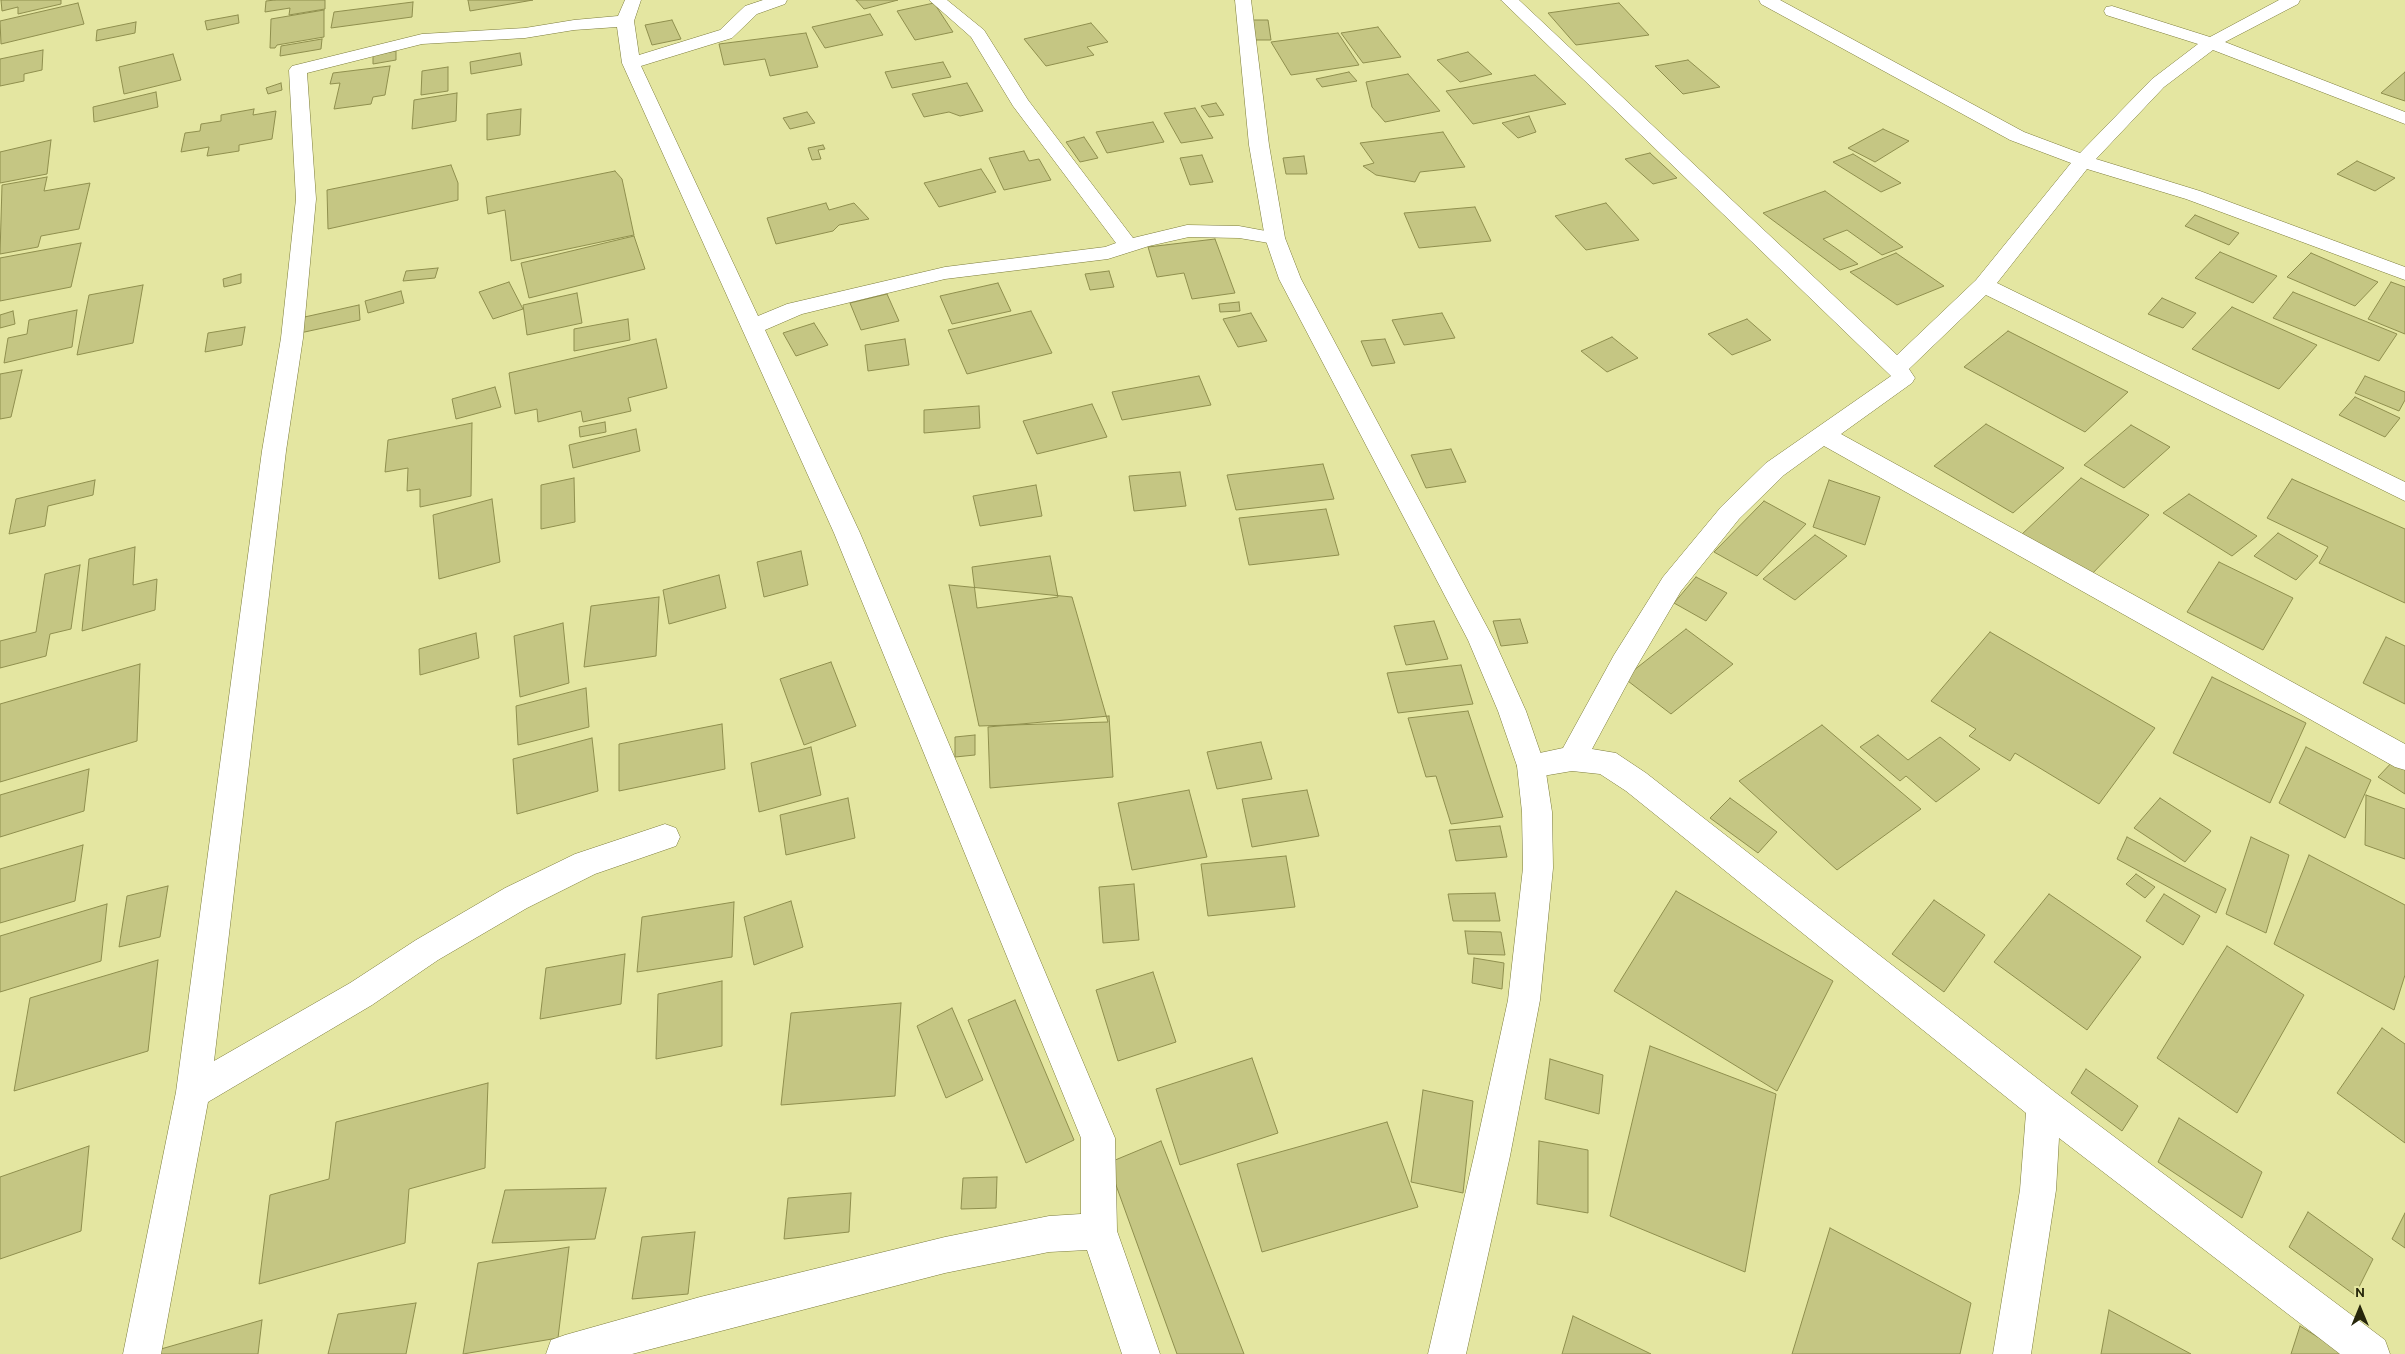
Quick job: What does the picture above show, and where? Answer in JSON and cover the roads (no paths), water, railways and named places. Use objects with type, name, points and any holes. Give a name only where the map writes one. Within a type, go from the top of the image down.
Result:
[{"type":"street","points":[[630,63],[726,34],[750,10],[779,0]]},
{"type":"street","points":[[937,0],[978,34],[1020,102],[1129,247]]},
{"type":"street","points":[[1244,0],[1259,145],[1275,238],[1290,279],[1481,640],[1512,711],[1531,766],[1537,812],[1538,868],[1524,1000],[1492,1156],[1447,1354]]},
{"type":"street","points":[[1509,0],[1897,368],[1904,378],[1775,469],[1730,514],[1672,584],[1624,663],[1572,759]]},
{"type":"street","points":[[1767,0],[2017,136],[2083,160],[2193,195],[2405,274]]},
{"type":"street","points":[[1897,368],[1984,284],[2083,160],[2158,83],[2211,43],[2292,0]]},
{"type":"street","points":[[142,1354],[193,1092],[274,450],[292,338],[305,209],[298,70],[422,39],[525,33],[574,25],[629,11],[630,63],[847,533],[1098,1138],[1099,1231],[1142,1354]]},
{"type":"street","points":[[2112,11],[2211,43],[2405,118]]},
{"type":"street","points":[[752,327],[795,309],[946,272],[1108,253],[1146,240],[1169,237],[1187,231],[1239,232],[1275,238]]},
{"type":"street","points":[[1984,284],[2405,492]]},
{"type":"street","points":[[1823,435],[2405,758]]},
{"type":"street","points":[[1531,766],[1572,759],[1606,762],[1636,782],[2044,1105],[2371,1354]]},
{"type":"street","points":[[193,1092],[361,994],[427,950],[516,898],[586,864],[665,837]]},
{"type":"street","points":[[2012,1354],[2038,1190],[2044,1105]]},
{"type":"street","points":[[565,1354],[700,1316],[945,1255],[1049,1234],[1099,1231]]}]
